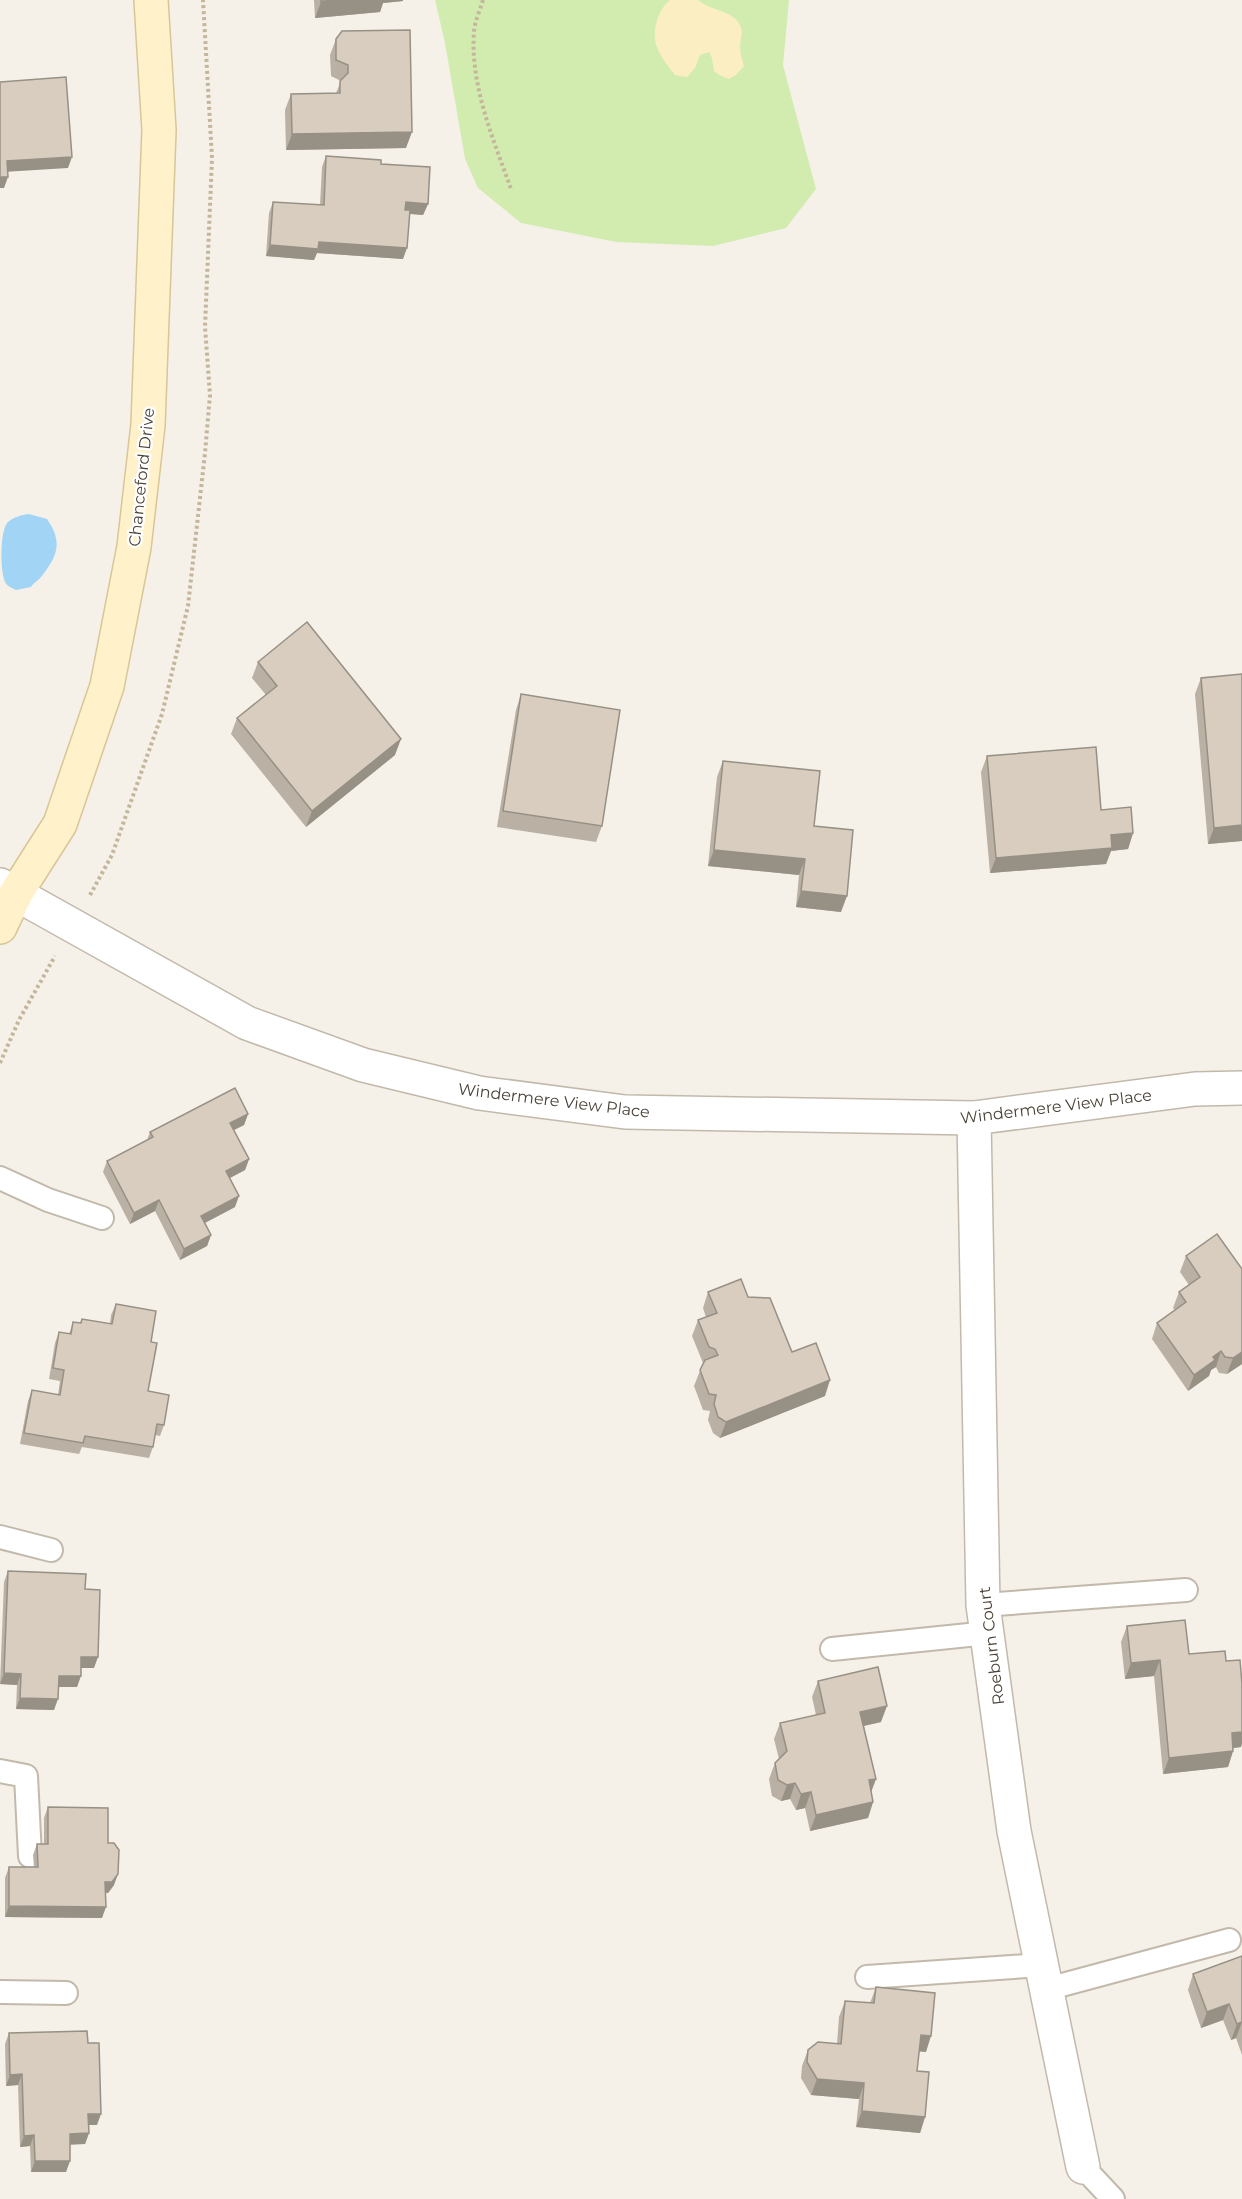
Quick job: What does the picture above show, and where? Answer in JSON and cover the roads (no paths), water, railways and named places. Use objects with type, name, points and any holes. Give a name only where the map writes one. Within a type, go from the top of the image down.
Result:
[{"type":"street","name":"Chanceford Drive","points":[[0,927],[8,889],[60,824],[107,686],[134,548],[148,425],[159,130],[151,0]]},
{"type":"street","name":"Windermere View Place","points":[[8,889],[247,1023],[363,1065],[479,1094],[625,1113],[974,1118],[1195,1089],[1242,1088]]},
{"type":"street","name":"Roeburn Court","points":[[974,1118],[986,1619],[1014,1832],[1083,2167]]},
{"type":"lane","points":[[0,1178],[48,1200],[102,1218]]},
{"type":"lane","points":[[0,1537],[51,1550]]},
{"type":"lane","points":[[832,1649],[986,1619],[1186,1590]]},
{"type":"lane","points":[[0,1771],[26,1776],[30,1856]]},
{"type":"lane","points":[[867,1977],[1044,1977],[1229,1940]]},
{"type":"lane","points":[[0,1992],[66,1993]]},
{"type":"lane","points":[[1083,2167],[1088,2199]]},
{"type":"lane","points":[[1083,2167],[1113,2199]]},
{"type":"water","points":[[29,514],[47,519],[57,542],[55,555],[31,587],[16,590],[7,585],[3,576],[3,535],[9,521]]}]
